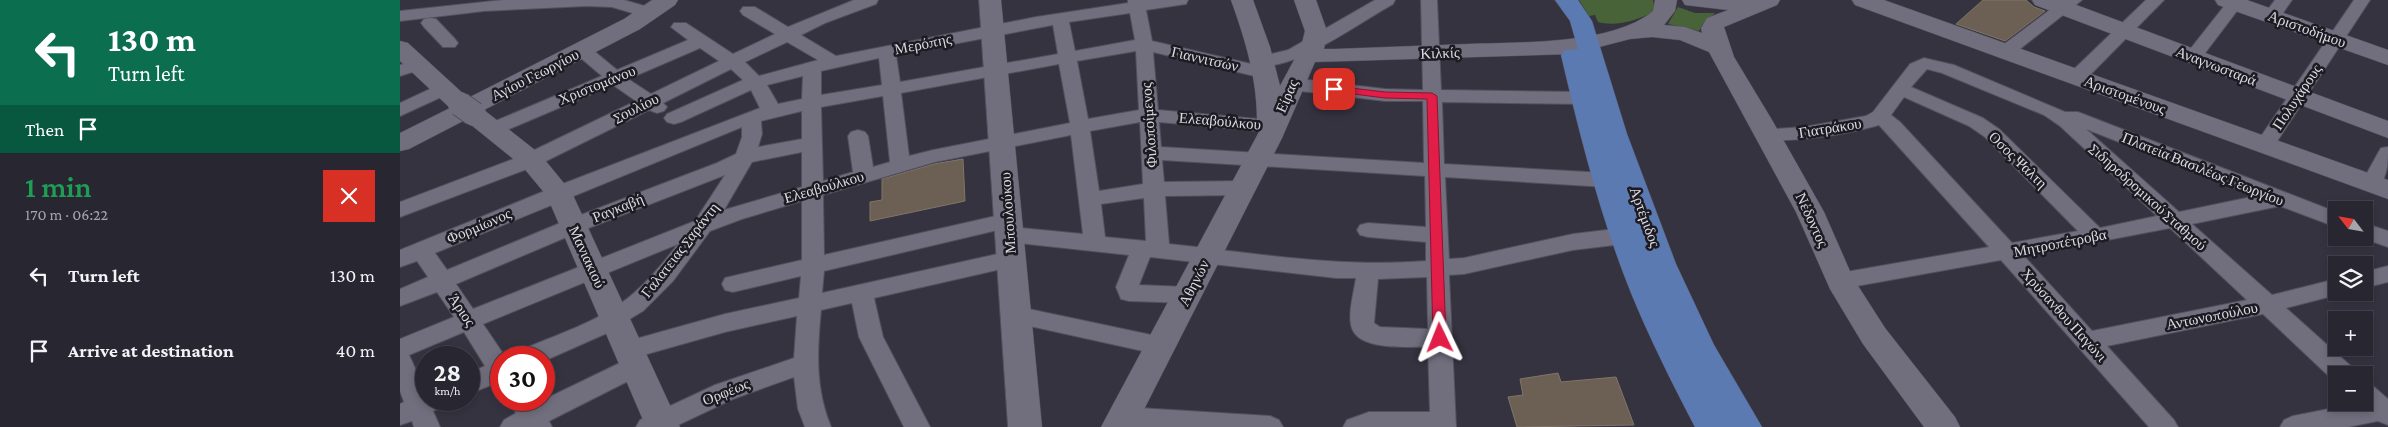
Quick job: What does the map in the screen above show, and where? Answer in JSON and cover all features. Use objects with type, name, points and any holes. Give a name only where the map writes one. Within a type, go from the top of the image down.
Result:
[{"type":"main road","name":"Αρτέμιδος","points":[[1550,0],[1563,14],[1580,45],[1615,133],[1670,285],[1711,374],[1745,427]]},
{"type":"main road","name":"Αρτέμιδος","points":[[1566,0],[1574,8],[1581,21],[1580,45],[1583,98],[1623,236],[1657,322],[1712,427]]},
{"type":"street","name":"Σουλίου","points":[[400,210],[531,160],[788,34],[829,15],[870,0]]},
{"type":"street","name":"Μπουλούκου","points":[[990,0],[1025,427]]},
{"type":"street","name":"Μερόπης","points":[[674,118],[728,92],[757,82],[833,62],[1137,3],[1180,0]]},
{"type":"street","points":[[1242,0],[1266,67],[1271,106],[1265,141]]},
{"type":"street","points":[[1305,0],[1315,26],[1312,48]]},
{"type":"street","points":[[1266,67],[1312,48],[1387,0]]},
{"type":"street","points":[[1356,427],[1369,423],[1443,425],[1429,0]]},
{"type":"street","points":[[1629,32],[1661,16],[1666,8],[1666,0]]},
{"type":"street","points":[[1693,0],[1722,3],[1767,1]]},
{"type":"street","points":[[2077,77],[2156,0]]},
{"type":"street","name":"Πολυχάρους","points":[[2265,145],[2362,0]]},
{"type":"street","points":[[400,16],[484,6],[587,1],[658,6]]},
{"type":"street","name":"Νέδοντος","points":[[1767,1],[1719,20],[1713,26],[1718,48],[1768,134],[1810,212],[1840,281],[1874,336],[1943,427]]},
{"type":"street","name":"Αριστομένους","points":[[1872,1],[2005,52],[2379,187]]},
{"type":"street","points":[[2193,57],[2230,2]]},
{"type":"street","name":"Αριστοδήμου","points":[[2230,2],[2278,8],[2336,40],[2388,58]]},
{"type":"street","name":"Φιλοποίμενος","points":[[1137,3],[1144,44],[1154,189],[1151,249]]},
{"type":"street","points":[[2005,52],[2061,3]]},
{"type":"street","name":"Αναγνωσταρά","points":[[2061,3],[2124,31],[2388,130]]},
{"type":"street","name":"Αγίου Γεωργίου","points":[[400,144],[582,50],[658,6]]},
{"type":"street","points":[[749,11],[833,62]]},
{"type":"street","points":[[1060,18],[1069,56],[1091,199],[1095,243]]},
{"type":"street","points":[[430,23],[449,43]]},
{"type":"street","points":[[680,28],[757,82],[764,93],[771,112]]},
{"type":"street","points":[[1629,32],[1658,29],[1675,31],[1718,48]]},
{"type":"street","name":"Κιλκίς","points":[[1312,48],[1335,56],[1431,53],[1580,45],[1629,32]]},
{"type":"street","name":"Χριστομάνου","points":[[400,110],[468,109],[614,78],[701,41]]},
{"type":"street","name":"Γιαννιτσών","points":[[1144,44],[1266,67]]},
{"type":"street","name":"Φορμίωνος","points":[[400,259],[559,193],[750,118],[811,102],[892,90],[1069,56],[1144,44]]},
{"type":"street","name":"Μανιακιού","points":[[400,48],[408,68],[468,109],[531,160],[559,193],[634,358],[658,425]]},
{"type":"street","name":"Είρας","points":[[1265,141],[1292,84],[1312,48]]},
{"type":"street","points":[[582,50],[614,78],[648,102],[704,136]]},
{"type":"street","points":[[887,50],[900,165]]},
{"type":"street","name":"Γιατράκου","points":[[1768,134],[1818,131],[1868,122],[1880,116],[1916,68],[1924,63]]},
{"type":"street","name":"Σιδηροδρομικού Σταθμού","points":[[1924,63],[1948,69],[2062,118],[2334,366]]},
{"type":"street","points":[[812,68],[813,266],[806,363],[811,413],[818,427]]},
{"type":"street","points":[[1292,84],[1369,94],[1583,98]]},
{"type":"street","name":"Οσος Ψαλτη","points":[[1900,89],[1976,122],[1992,133],[2095,236]]},
{"type":"street","name":"Ελεαβούλκου","points":[[400,350],[468,320],[703,224],[900,165],[1002,142],[1148,115],[1265,141]]},
{"type":"street","name":"Χρύσανθου Παγώνι","points":[[1880,116],[1893,126],[2165,427]]},
{"type":"street","name":"Πλατεία Βασιλέως Γεωργίου","points":[[2071,116],[2328,217]]},
{"type":"street","name":"Γαλατειας Σαράντη","points":[[554,346],[616,317],[640,302],[703,224],[745,157],[752,136],[750,118]]},
{"type":"street","points":[[858,136],[864,176]]},
{"type":"street","points":[[1151,153],[1265,141],[1434,170],[1606,180]]},
{"type":"street","name":"Αθηνών","points":[[1120,422],[1243,188],[1265,141]]},
{"type":"street","name":"Ραγκαβή","points":[[400,298],[573,226],[724,168],[745,157],[812,144]]},
{"type":"street","points":[[2379,187],[2388,153]]},
{"type":"street","points":[[1091,199],[1154,189],[1218,186],[1243,188]]},
{"type":"street","name":"Μητροπέτροβα","points":[[1840,281],[2095,236],[2279,198]]},
{"type":"street","points":[[1368,230],[1436,235]]},
{"type":"street","points":[[2373,234],[2388,240]]},
{"type":"street","points":[[733,284],[813,266],[1010,238],[1095,243],[1336,270],[1368,271],[1437,269],[1490,262],[1573,242],[1623,236]]},
{"type":"street","points":[[526,418],[674,336],[861,291],[1010,238]]},
{"type":"street","points":[[1151,249],[1127,288],[1129,293],[1187,295]]},
{"type":"street","name":"Άριος","points":[[422,250],[490,353]]},
{"type":"street","points":[[1368,271],[1362,324],[1364,329],[1376,336],[1440,338]]},
{"type":"street","points":[[2373,278],[2388,274]]},
{"type":"street","name":"Αντωνοπούλου","points":[[2087,341],[2266,305],[2328,289]]},
{"type":"street","points":[[861,291],[871,337],[917,427]]},
{"type":"street","points":[[1015,315],[1161,346]]},
{"type":"street","points":[[400,361],[419,412]]},
{"type":"street","name":"Ορφέως","points":[[658,425],[724,392],[806,363]]},
{"type":"street","points":[[2373,400],[2386,411]]},
{"type":"street","points":[[2293,427],[2386,411]]},
{"type":"street","points":[[1120,422],[1256,426]]},
{"type":"green space","points":[[1579,0],[1653,0],[1655,11],[1627,22],[1612,24],[1598,22],[1595,15],[1589,16]]},
{"type":"green space","points":[[1678,7],[1695,13],[1715,13],[1702,25],[1699,31],[1668,24]]},
{"type":"building","points":[[1983,0],[2026,0],[2034,7],[2045,11],[2005,41],[1956,24]]},
{"type":"building","points":[[963,159],[965,201],[870,221],[870,202],[882,200],[882,179],[934,164]]},
{"type":"building","points":[[1558,373],[1561,382],[1616,377],[1634,425],[1517,427],[1508,397],[1523,395],[1520,379]]},
{"type":"route","points":[[1334,89],[1369,94],[1432,96],[1440,338]]}]
